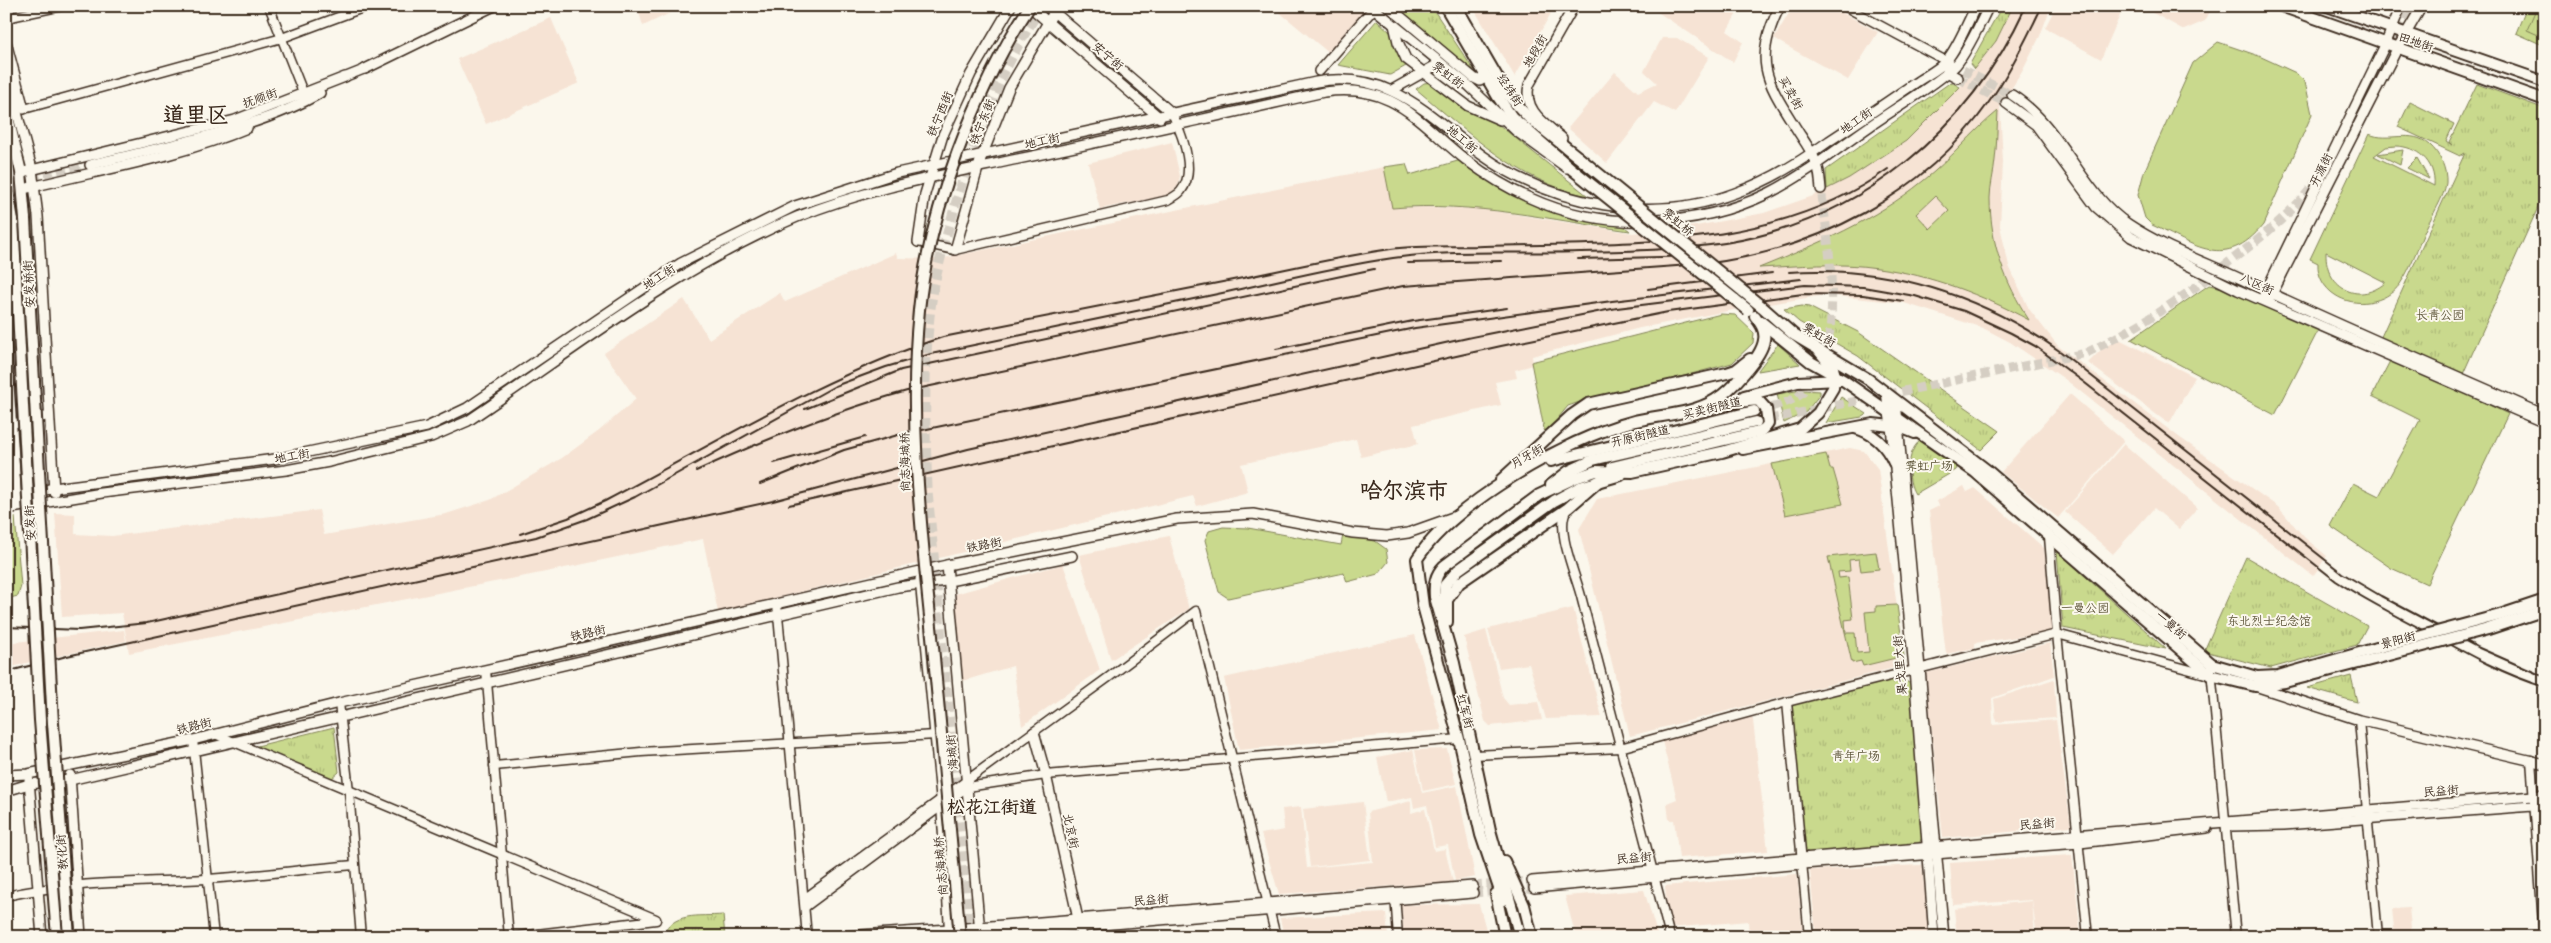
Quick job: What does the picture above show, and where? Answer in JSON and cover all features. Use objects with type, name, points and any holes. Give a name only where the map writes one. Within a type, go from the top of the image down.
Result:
[{"type":"main road","points":[[365,69],[494,6]]},
{"type":"main road","name":"铁宁西街","points":[[918,242],[929,178],[943,135],[971,74],[1011,6]]},
{"type":"main road","name":"安宁街","points":[[1030,6],[1159,116],[1165,128]]},
{"type":"main road","name":"尚志海城桥","points":[[961,937],[918,496],[916,362],[919,309],[928,259],[955,162],[978,104],[999,59],[1030,6]]},
{"type":"main road","name":"霁虹街","points":[[1388,6],[1474,78],[1480,81],[1483,79],[1484,73]]},
{"type":"main road","name":"经纬街","points":[[1445,6],[1512,117],[1573,170]]},
{"type":"main road","name":"经纬街","points":[[1456,6],[1507,94],[1528,117],[1575,155]]},
{"type":"main road","name":"地段街","points":[[1574,6],[1529,86],[1528,92],[1531,111],[1568,144],[1575,155]]},
{"type":"main road","name":"买卖街","points":[[1780,6],[1767,33],[1764,65],[1775,94],[1817,163],[1821,189]]},
{"type":"main road","name":"地工街","points":[[6,498],[54,488],[275,460],[439,423],[467,408],[681,263],[749,227],[828,194],[874,179],[935,164],[1323,80],[1343,79],[1392,90],[1417,103],[1481,154],[1515,176],[1552,193],[1596,204],[1662,209],[1712,201],[1765,181],[1812,154],[1946,61],[1976,6]]},
{"type":"main road","name":"地工街","points":[[6,509],[54,500],[286,470],[338,460],[442,434],[468,421],[670,284],[731,249],[796,217],[860,195],[929,178],[1324,92],[1345,89],[1393,101],[1402,106],[1481,170],[1528,198],[1586,216],[1618,220],[1675,220],[1740,205],[1780,188],[1947,72],[1959,71],[1989,6]]},
{"type":"main road","name":"田地街","points":[[2281,6],[2385,45],[2545,100]]},
{"type":"main road","name":"田地街","points":[[2327,6],[2545,82]]},
{"type":"main road","name":"开源街","points":[[2265,301],[2385,45],[2401,6]]},
{"type":"main road","name":"开源街","points":[[2269,292],[2397,48],[2422,6]]},
{"type":"main road","points":[[1319,71],[1372,7]]},
{"type":"main road","name":"霁虹街","points":[[1372,7],[1468,85],[1508,124],[1540,150],[1561,166],[1573,170]]},
{"type":"main road","name":"安宁街","points":[[1050,9],[1172,113]]},
{"type":"main road","name":"铁宁东街","points":[[955,250],[982,154],[1009,88],[1048,22],[1050,9]]},
{"type":"main road","name":"霁虹街","points":[[1394,24],[1398,42],[1406,59],[1468,106],[1508,124]]},
{"type":"main road","points":[[6,42],[24,109]]},
{"type":"main road","points":[[1946,61],[1947,72]]},
{"type":"main road","points":[[1392,90],[1440,64]]},
{"type":"main road","name":"安发桥街","points":[[6,71],[32,170],[38,216],[54,500]]},
{"type":"main road","name":"抚顺街","points":[[21,172],[235,120],[304,95],[345,77]]},
{"type":"main road","name":"抚顺街","points":[[90,165],[216,132],[281,111],[305,102],[345,77]]},
{"type":"main road","name":"八区街","points":[[2545,415],[2269,292],[2126,223],[2094,193],[2040,117],[2009,99],[2036,125],[2096,207],[2131,237],[2265,301],[2545,424]]},
{"type":"main road","name":"安发街","points":[[6,109],[24,189],[53,723],[69,937]]},
{"type":"main road","name":"抚顺街","points":[[24,189],[221,139],[256,125],[281,111]]},
{"type":"main road","name":"霁虹桥","points":[[1575,155],[1761,306]]},
{"type":"main road","name":"霁虹桥","points":[[1573,170],[1751,313]]},
{"type":"main road","name":"安发街","points":[[6,180],[13,220],[40,720],[57,937]]},
{"type":"main road","points":[[6,210],[13,220]]},
{"type":"main road","name":"霁虹街","points":[[1761,306],[1794,335],[1868,380]]},
{"type":"main road","name":"霁虹街","points":[[1751,313],[1811,362],[1838,378]]},
{"type":"main road","name":"月牙街","points":[[1706,405],[1727,392],[1735,384],[1764,342],[1764,332],[1751,313]]},
{"type":"main road","points":[[6,342],[17,507]]},
{"type":"main road","points":[[1490,493],[1504,477],[1582,407],[1727,373],[1743,365],[1759,349]]},
{"type":"main road","points":[[1539,495],[1575,478],[1632,472],[1722,452],[1804,426],[1821,409],[1831,394],[1838,378],[1829,361],[1820,351]]},
{"type":"main road","name":"月牙街","points":[[1422,594],[1417,559],[1436,535],[1458,516],[1530,467],[1599,432],[1630,422],[1798,382],[1838,378],[1868,380]]},
{"type":"main road","name":"一曼街","points":[[1838,378],[1889,411],[1897,423],[1928,438],[1975,472],[2210,675],[2255,686],[2359,720],[2545,764]]},
{"type":"main road","name":"一曼街","points":[[1868,380],[1988,471],[2212,664],[2257,677],[2278,676]]},
{"type":"main road","points":[[1886,392],[1889,411]]},
{"type":"main road","points":[[1454,663],[1443,591],[1451,575],[1554,501],[1598,476],[1758,432],[1768,424],[1766,409],[1758,400],[1706,405]]},
{"type":"main road","name":"果戈里大街","points":[[1896,401],[1932,851],[1944,937]]},
{"type":"main road","name":"买卖街隧道","points":[[1530,467],[1589,450],[1755,417]]},
{"type":"main road","name":"开原街隧道","points":[[1539,495],[1569,471],[1592,460],[1755,417]]},
{"type":"main road","points":[[1722,452],[1763,447],[1873,424],[1897,423]]},
{"type":"main road","name":"果戈里大街","points":[[1897,423],[1894,463],[1917,668]]},
{"type":"main road","points":[[1854,428],[1876,438],[1888,450],[1894,463]]},
{"type":"main road","points":[[1446,613],[1447,600],[1459,583],[1568,508],[1598,476]]},
{"type":"main road","name":"红军街","points":[[1506,937],[1486,833],[1474,755],[1454,663],[1434,588],[1440,570],[1539,495]]},
{"type":"main road","name":"铁路街","points":[[6,776],[28,774],[194,740],[339,703],[947,565],[1177,519],[1253,514],[1353,533],[1387,536],[1408,533],[1458,516]]},
{"type":"main road","name":"铁路街","points":[[6,790],[29,784],[70,780],[898,587],[949,581],[1072,556]]},
{"type":"main road","name":"海城街","points":[[947,565],[980,933]]},
{"type":"main road","name":"海城街","points":[[920,572],[942,801],[950,932]]},
{"type":"main road","name":"红军街","points":[[1422,594],[1513,937]]},
{"type":"main road","name":"景阳街","points":[[2255,686],[2286,682],[2545,600]]},
{"type":"main road","name":"景阳街","points":[[2278,676],[2488,629],[2545,610]]},
{"type":"main road","name":"北京街","points":[[1034,732],[1046,775],[1082,937]]},
{"type":"main road","name":"教化街","points":[[69,766],[81,937]]},
{"type":"main road","points":[[28,774],[42,937]]},
{"type":"main road","name":"民益街","points":[[2367,814],[2545,795]]},
{"type":"main road","name":"民益街","points":[[1932,851],[2077,833],[2367,814],[2533,806],[2545,800]]},
{"type":"main road","name":"民益街","points":[[1533,884],[1803,860],[2080,843],[2226,824]]},
{"type":"main road","name":"红军街","points":[[1486,833],[1520,937]]},
{"type":"main road","name":"红军街","points":[[1486,833],[1524,905],[1532,937]]},
{"type":"main road","name":"果戈里大街","points":[[1932,851],[1934,937]]},
{"type":"main road","name":"民益街","points":[[961,937],[980,933],[1078,923],[1473,889]]},
{"type":"main road","name":"民益街","points":[[831,937],[950,932],[980,933]]},
{"type":"street","points":[[6,18],[62,6]]},
{"type":"street","points":[[269,6],[304,95]]},
{"type":"street","points":[[24,109],[282,38],[368,6]]},
{"type":"street","points":[[1844,6],[1946,61],[1959,71]]},
{"type":"street","points":[[345,77],[365,69]]},
{"type":"street","points":[[918,242],[955,250],[1168,200],[1180,192],[1186,180],[1188,166],[1178,125],[1172,113]]},
{"type":"street","points":[[10,424],[48,416]]},
{"type":"street","points":[[1568,508],[1562,517],[1562,531],[1582,597],[1670,937]]},
{"type":"street","points":[[2049,537],[2056,634],[2077,833],[2080,843],[2088,937]]},
{"type":"street","points":[[777,604],[807,937]]},
{"type":"street","points":[[804,903],[967,784],[1196,611],[1276,937]]},
{"type":"street","points":[[1474,755],[1620,748],[1917,668],[2056,634],[2210,675]]},
{"type":"street","points":[[2212,664],[2210,675],[2236,937]]},
{"type":"street","points":[[215,734],[349,791],[502,855],[656,919],[510,937],[502,855],[494,766],[486,670]]},
{"type":"street","points":[[1787,702],[1810,937]]},
{"type":"street","points":[[339,703],[349,791],[360,937]]},
{"type":"street","points":[[2359,720],[2378,937]]},
{"type":"street","points":[[494,766],[641,752],[936,735]]},
{"type":"street","points":[[967,784],[1046,775],[1459,739]]},
{"type":"street","points":[[194,740],[214,937]]},
{"type":"street","points":[[2532,760],[2532,796],[2544,937]]},
{"type":"street","points":[[6,896],[38,889],[77,885],[209,878],[354,865]]},
{"type":"street","points":[[1395,896],[1398,937]]},
{"type":"shaded area","points":[[637,6],[685,6],[643,26]]},
{"type":"shaded area","points":[[1272,6],[1358,6],[1364,11],[1329,53]]},
{"type":"shaded area","points":[[1472,6],[1555,6],[1515,77]]},
{"type":"shaded area","points":[[1659,6],[1741,6],[1727,31],[1743,42],[1733,62],[1656,11]]},
{"type":"shaded area","points":[[1793,6],[1830,6],[1878,32],[1848,80],[1774,39]]},
{"type":"shaded area","points":[[2013,6],[2051,6],[2040,36],[2022,72],[2000,106],[2003,162],[2000,226],[2009,266],[2029,309],[2058,346],[2179,437],[2278,507],[2305,538],[2327,556],[2313,576],[2066,380],[2010,342],[1983,328],[1904,303],[1825,295],[1640,328],[1532,356],[1533,365],[1515,370],[1517,378],[1495,382],[1501,405],[1413,425],[1418,444],[1361,457],[1356,439],[1241,464],[1248,492],[1197,506],[1193,496],[718,612],[703,539],[541,573],[129,653],[122,613],[62,617],[55,513],[75,514],[75,534],[112,536],[319,510],[324,535],[446,514],[490,500],[562,458],[599,431],[636,399],[604,353],[684,299],[709,339],[780,293],[785,302],[896,253],[898,258],[939,259],[1384,167],[1393,208],[1482,209],[1633,233],[1696,226],[1764,213],[1813,196],[1849,178],[1906,141],[1960,87],[1996,41]]},
{"type":"shaded area","points":[[2056,6],[2124,6],[2101,59],[2045,28]]},
{"type":"shaded area","points":[[2140,6],[2213,6],[2205,21],[2184,30]]},
{"type":"shaded area","points":[[551,18],[579,83],[486,124],[457,59]]},
{"type":"shaded area","points":[[1662,38],[1677,38],[1709,57],[1675,113],[1654,102],[1607,163],[1568,128],[1615,72],[1638,92],[1657,83],[1644,71]]},
{"type":"shaded area","points":[[1172,142],[1180,176],[1178,186],[1169,195],[1100,209],[1088,163]]},
{"type":"shaded area","points":[[2119,339],[2195,377],[2169,424],[2088,363],[2103,348]]},
{"type":"shaded area","points":[[2070,394],[2124,441],[2058,518],[2001,472]]},
{"type":"shaded area","points":[[2124,444],[2197,508],[2179,529],[2154,508],[2113,554],[2065,512]]},
{"type":"shaded area","points":[[1850,448],[1864,451],[1878,469],[1905,665],[1630,736],[1579,529],[1597,499]]},
{"type":"shaded area","points":[[1964,486],[1967,492],[1975,488],[2044,548],[2053,632],[1975,643],[1975,648],[1946,654],[1929,511],[1939,506],[1937,501]]},
{"type":"shaded area","points":[[1169,536],[1189,609],[1111,660],[1079,555]]},
{"type":"shaded area","points":[[1063,564],[1100,670],[1022,726],[1013,666],[963,681],[955,594]]},
{"type":"shaded area","points":[[1573,608],[1602,717],[1546,719],[1529,664],[1499,668],[1488,629]]},
{"type":"shaded area","points":[[124,630],[126,641],[6,669],[6,643]]},
{"type":"shaded area","points":[[1486,630],[1503,698],[1509,705],[1538,702],[1542,720],[1490,726],[1485,721],[1464,637]]},
{"type":"shaded area","points":[[1415,635],[1442,730],[1239,750],[1224,678]]},
{"type":"shaded area","points":[[2050,643],[2054,676],[1992,698],[1993,725],[2056,720],[2071,826],[1943,838],[1926,673]]},
{"type":"shaded area","points":[[2054,679],[2056,718],[1996,722],[1994,699]]},
{"type":"shaded area","points":[[1752,712],[1768,851],[1679,858],[1674,820],[1669,820],[1667,803],[1677,799],[1661,737]]},
{"type":"shaded area","points":[[1447,749],[1456,784],[1423,791],[1415,750]]},
{"type":"shaded area","points":[[1413,750],[1422,793],[1457,786],[1475,877],[1455,881],[1448,845],[1435,847],[1427,805],[1414,808],[1412,797],[1386,802],[1377,757]]},
{"type":"shaded area","points":[[1411,801],[1411,813],[1425,809],[1434,851],[1445,849],[1453,882],[1279,894],[1261,834],[1284,830],[1282,809],[1301,807],[1307,868],[1373,862],[1368,812]]},
{"type":"shaded area","points":[[1363,802],[1370,860],[1310,867],[1303,809]]},
{"type":"shaded area","points":[[2072,855],[2081,937],[2037,937],[2032,900],[1953,905],[1950,863]]},
{"type":"shaded area","points":[[1922,865],[1929,937],[1816,937],[1810,870]]},
{"type":"shaded area","points":[[1797,874],[1803,937],[1749,937],[1748,921],[1669,928],[1665,886]]},
{"type":"shaded area","points":[[1644,890],[1658,937],[1576,937],[1565,896]]},
{"type":"shaded area","points":[[2032,901],[2035,937],[1957,937],[1954,909]]},
{"type":"shaded area","points":[[1479,904],[1488,937],[1404,937],[1401,905]]},
{"type":"shaded area","points":[[2409,908],[2412,937],[2395,937],[2392,909]]},
{"type":"shaded area","points":[[1386,913],[1388,937],[1284,937],[1280,918]]},
{"type":"green space","points":[[1393,6],[1431,6],[1475,72]]},
{"type":"green space","points":[[2002,6],[2013,6],[1996,41],[1974,69],[1970,64]]},
{"type":"green space","points":[[2527,6],[2545,6],[2545,46],[2516,33]]},
{"type":"green space","points":[[2532,6],[2545,6],[2545,38],[2527,30],[2536,9]]},
{"type":"green space","points":[[1377,20],[1391,33],[1397,48],[1413,62],[1390,75],[1338,65]]},
{"type":"green space","points":[[2218,42],[2259,56],[2296,73],[2305,82],[2312,114],[2263,225],[2249,239],[2236,247],[2210,250],[2196,246],[2152,225],[2145,218],[2138,195],[2144,172],[2193,63]]},
{"type":"green space","points":[[1432,82],[1461,104],[1498,124],[1588,196],[1539,180],[1496,154],[1416,89],[1424,83]]},
{"type":"green space","points":[[1951,82],[1960,87],[1906,141],[1849,178],[1827,189],[1826,170]]},
{"type":"green space","name":"长青公园","points":[[2477,84],[2545,109],[2545,192],[2463,374],[2380,339],[2465,153],[2460,156],[2398,127],[2410,102],[2454,124],[2446,141],[2452,145],[2449,142]]},
{"type":"green space","points":[[1998,111],[1996,154],[1990,193],[1996,247],[2006,277],[2029,320],[1975,294],[1937,281],[1898,271],[1863,266],[1833,265],[1759,268],[1845,230],[1885,208],[1933,173]],"holes":[[[1935,196],[1949,211],[1930,229],[1916,214]]]},
{"type":"green space","points":[[2369,134],[2384,137],[2415,137],[2423,140],[2434,149],[2444,167],[2445,189],[2408,271],[2394,291],[2378,300],[2369,302],[2351,302],[2343,299],[2328,289],[2320,277],[2318,263],[2310,259]],"holes":[[[2395,146],[2411,149],[2424,157],[2432,170],[2434,186],[2374,156],[2386,147]],[[2326,252],[2385,282],[2385,283],[2374,290],[2364,293],[2354,293],[2345,289],[2331,275],[2327,264]]]},
{"type":"green space","points":[[2403,150],[2400,165],[2378,154]]},
{"type":"green space","points":[[2417,158],[2429,179],[2407,168]]},
{"type":"green space","points":[[1461,160],[1532,202],[1579,219],[1625,227],[1630,231],[1482,209],[1452,207],[1392,208],[1384,167],[1406,164],[1410,175]]},
{"type":"green space","points":[[2209,285],[2233,290],[2319,329],[2275,415],[2131,339]]},
{"type":"green space","points":[[1802,306],[1809,307],[1858,332],[2000,431],[1981,450],[1858,356],[1799,322],[1784,309]]},
{"type":"green space","points":[[1721,314],[1735,315],[1754,333],[1753,343],[1732,363],[1632,390],[1597,396],[1568,406],[1545,434],[1531,362]]},
{"type":"green space","points":[[1778,344],[1800,364],[1758,371],[1759,369]]},
{"type":"green space","points":[[2391,359],[2508,414],[2427,584],[2391,568],[2330,526],[2353,483],[2379,496],[2420,420],[2372,396]]},
{"type":"green space","points":[[1802,390],[1820,391],[1820,394],[1806,412],[1784,423],[1777,394]]},
{"type":"green space","points":[[1841,397],[1867,414],[1862,417],[1826,423]]},
{"type":"green space","name":"霁虹广场","points":[[1920,441],[1928,442],[1958,466],[1956,470],[1915,494],[1910,481],[1909,466],[1912,451]]},
{"type":"green space","points":[[1826,454],[1830,469],[1833,469],[1843,504],[1785,515],[1772,464]]},
{"type":"green space","points":[[15,517],[21,586],[18,596],[6,599],[6,518]]},
{"type":"green space","points":[[1223,527],[1248,528],[1341,545],[1343,535],[1375,541],[1386,549],[1388,562],[1378,574],[1347,582],[1344,573],[1228,598],[1219,592],[1205,540],[1209,531]]},
{"type":"green space","name":"一曼公园","points":[[2057,551],[2166,649],[2063,628]]},
{"type":"green space","points":[[1876,552],[1879,569],[1861,571],[1859,559],[1849,560],[1850,571],[1838,572],[1839,578],[1848,577],[1853,619],[1845,620],[1846,633],[1855,633],[1857,653],[1869,652],[1865,612],[1876,611],[1876,606],[1897,605],[1904,656],[1863,666],[1861,661],[1852,663],[1828,557]]},
{"type":"green space","name":"东北烈士纪念馆","points":[[2246,557],[2367,626],[2357,645],[2271,668],[2204,651]]},
{"type":"green space","points":[[2351,676],[2357,702],[2307,688]]},
{"type":"green space","name":"青年广场","points":[[1901,678],[1912,685],[1922,837],[1919,844],[1809,853],[1804,849],[1792,704]]},
{"type":"green space","points":[[334,727],[339,772],[330,780],[253,747]]},
{"type":"green space","points":[[723,915],[725,937],[662,937],[673,923],[680,919],[696,916]]},
{"type":"tunnel","points":[[970,936],[928,497],[925,405],[926,358],[932,300],[939,264],[969,161],[988,108],[1012,56],[1042,6]]},
{"type":"tunnel","points":[[2337,152],[2411,7]]},
{"type":"tunnel","points":[[1963,70],[2012,95]]},
{"type":"tunnel","points":[[1958,78],[2006,103]]},
{"type":"tunnel","points":[[6,186],[90,165]]},
{"type":"tunnel","points":[[1756,422],[2086,353],[2178,300],[2212,275],[2276,224],[2298,203],[2318,179]]},
{"type":"tunnel","points":[[1759,410],[1787,402],[1801,394],[1816,377],[1825,354],[1830,327],[1832,297],[1828,238],[1821,189]]},
{"type":"tunnel","points":[[1473,886],[1532,881]]},
{"type":"tunnel","points":[[1473,893],[1534,888]]},
{"type":"railway","points":[[6,627],[79,630],[147,623],[536,537],[587,519],[635,497],[835,386],[886,367],[931,354],[1372,261],[1416,255],[1463,253],[1671,249],[1725,243],[1775,232],[1821,214],[1865,191],[1905,163],[1942,130],[1974,92],[2002,51],[2026,6]]},
{"type":"railway","points":[[696,471],[800,427],[907,391],[1403,286],[1704,264],[1746,257],[1786,246],[1826,231],[1864,213],[1899,191],[1932,165],[1962,135],[1989,102],[2017,56],[2042,6]]},
{"type":"railway","points":[[520,534],[568,518],[605,501],[771,412],[855,371],[943,337],[1391,249],[1641,242],[1693,238],[1745,229],[1795,216],[1843,196],[1888,169]]},
{"type":"railway","points":[[1578,259],[1703,256]]},
{"type":"railway","points":[[1408,263],[1501,261]]},
{"type":"railway","points":[[805,409],[901,370],[1374,269]]},
{"type":"railway","points":[[1789,272],[1826,271],[1897,279],[1932,288],[1999,314],[2061,352],[2342,573],[2477,647],[2545,677]]},
{"type":"railway","points":[[1648,289],[1772,273]]},
{"type":"railway","points":[[760,484],[844,450],[898,435],[1415,328],[1612,301],[1801,279]]},
{"type":"railway","points":[[6,672],[67,656],[773,501],[968,449],[1472,337],[1617,308],[1805,285],[1863,287],[1915,296],[1964,311],[2035,346],[2085,383],[2336,581],[2384,609],[2501,671],[2545,687]]},
{"type":"railway","points":[[789,505],[1501,346],[1668,312],[1803,294],[1863,295],[1903,301]]},
{"type":"railway","points":[[1276,349],[1413,321],[1507,308]]},
{"type":"railway","points":[[774,463],[865,437]]},
{"type":"district","name":"道里区","points":[[196,114]]},
{"type":"district","name":"哈尔滨市","points":[[1404,490]]},
{"type":"district","name":"松花江街道","points":[[992,807]]}]
